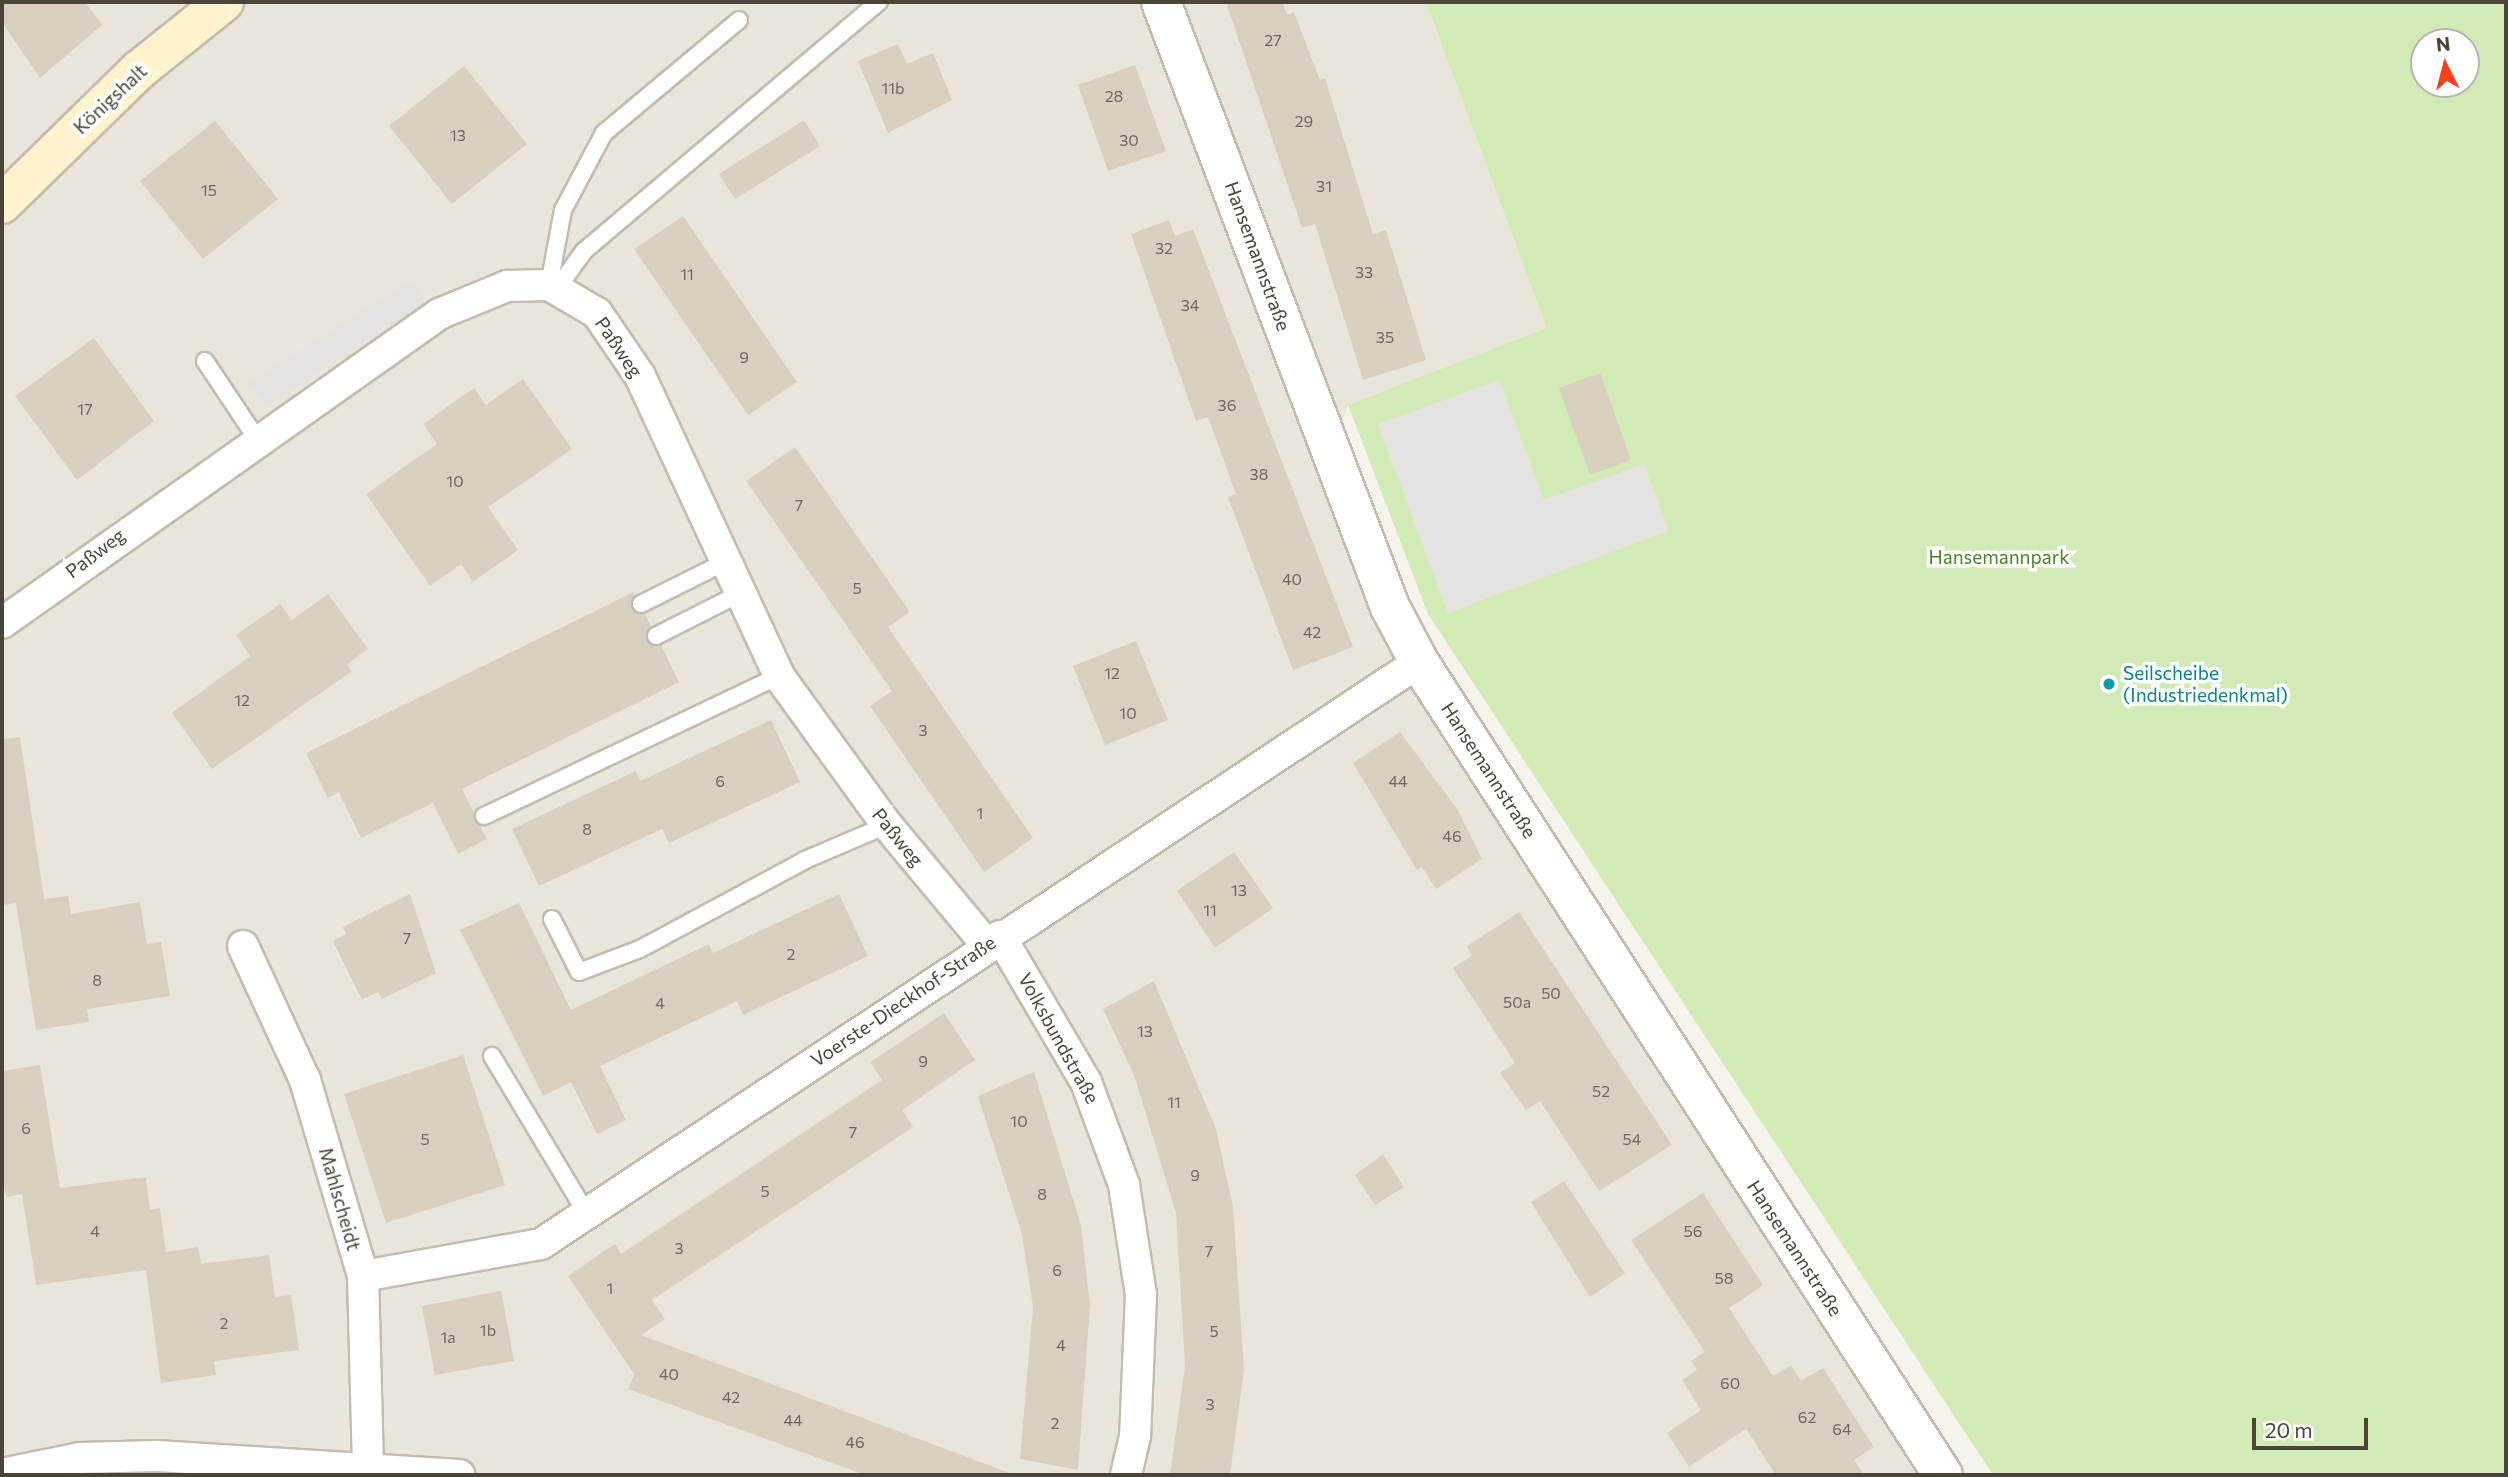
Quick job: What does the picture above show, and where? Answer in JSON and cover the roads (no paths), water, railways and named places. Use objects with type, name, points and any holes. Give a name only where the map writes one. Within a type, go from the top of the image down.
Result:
[{"type":"main road","name":"Königshalt","points":[[2,204],[139,70],[224,2]]},
{"type":"street","name":"Hansemannstraße","points":[[1161,2],[1330,457],[1419,662],[1943,1475]]},
{"type":"street","name":"Paßweg","points":[[2,623],[257,439],[439,314],[507,286],[552,288],[597,313],[639,376],[737,595],[779,676],[887,825],[993,940]]},
{"type":"street","name":"Voerste-Dieckhof-Straße","points":[[363,1276],[541,1244],[993,940],[1419,662]]},
{"type":"street","name":"Volksbundstraße","points":[[993,940],[1086,1082],[1124,1185],[1141,1295],[1135,1436],[1126,1475]]},
{"type":"street","name":"Mahlscheidt","points":[[243,946],[305,1080],[363,1276],[368,1466]]},
{"type":"street","points":[[2,1474],[80,1458],[145,1457],[368,1466],[459,1475]]},
{"type":"lane","points":[[552,288],[584,251],[879,2]]},
{"type":"lane","points":[[552,288],[563,210],[604,133],[739,20]]},
{"type":"lane","points":[[205,361],[257,439]]},
{"type":"lane","points":[[640,604],[723,564]]},
{"type":"lane","points":[[656,636],[737,595]]},
{"type":"lane","points":[[484,816],[779,676]]},
{"type":"lane","points":[[552,919],[579,972],[640,949],[805,860],[887,825]]},
{"type":"lane","points":[[492,1056],[587,1214]]},
{"type":"place","name":"Seilscheibe (Industriedenkmal)","points":[[2109,684]]},
{"type":"park label","name":"Hansemannpark","points":[[1999,557]]}]
